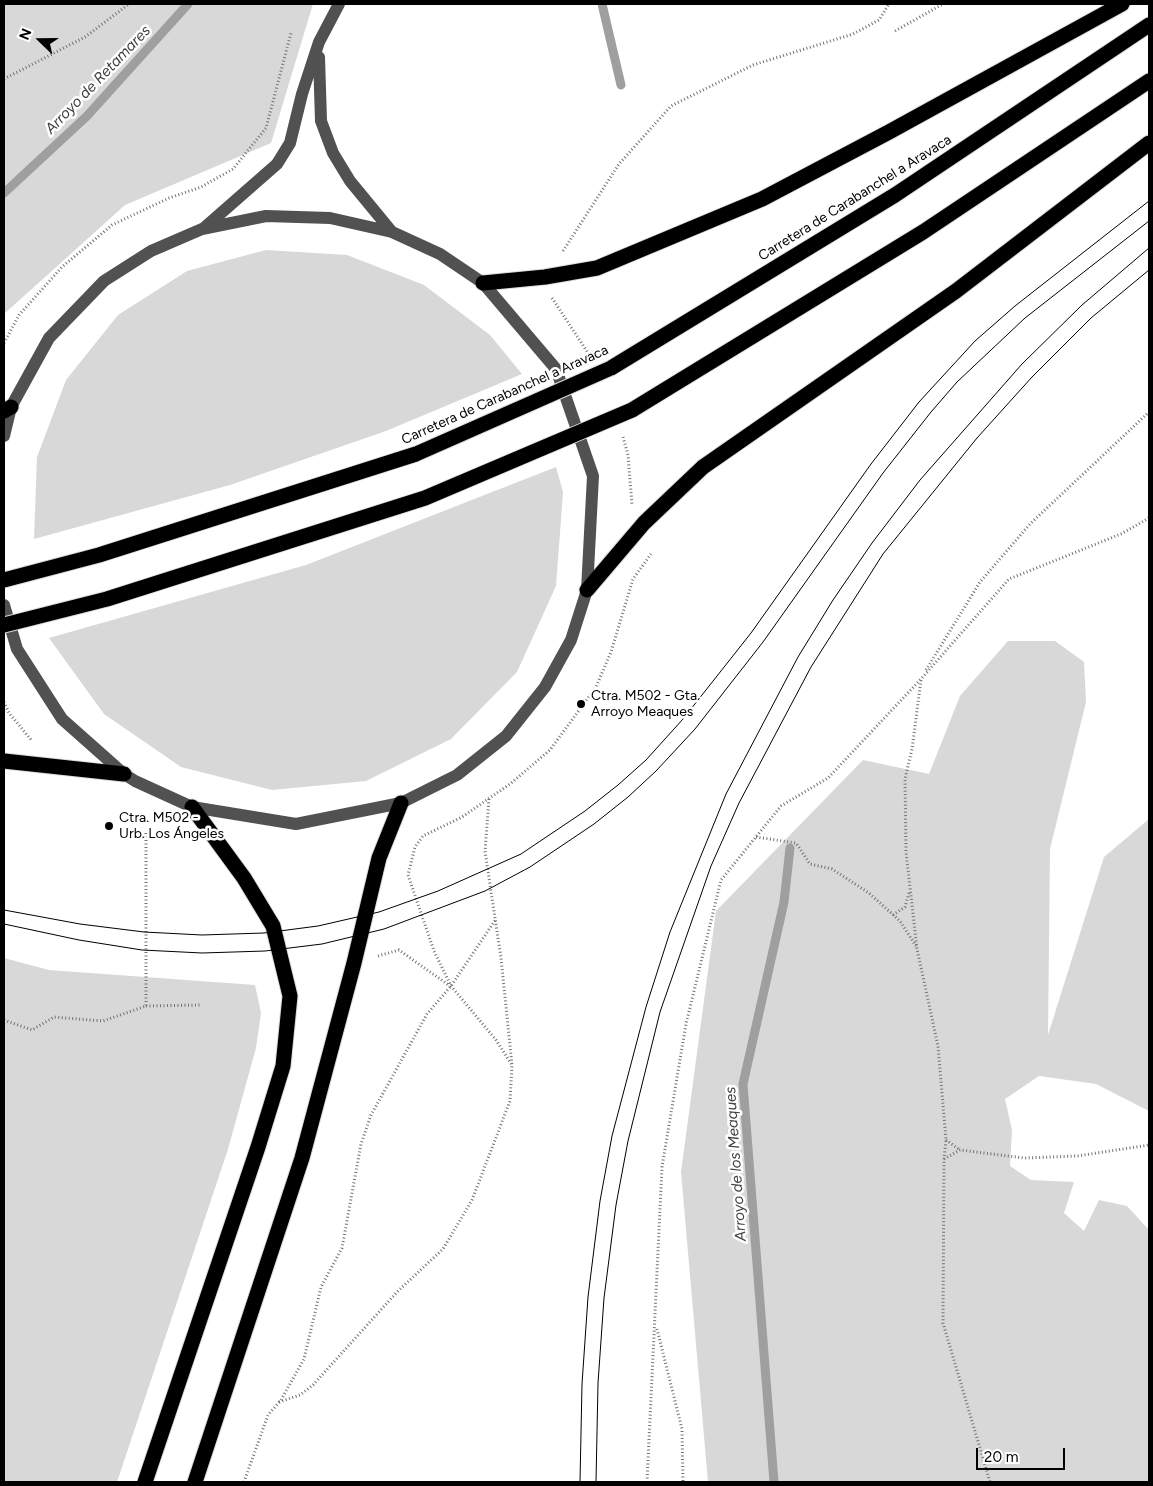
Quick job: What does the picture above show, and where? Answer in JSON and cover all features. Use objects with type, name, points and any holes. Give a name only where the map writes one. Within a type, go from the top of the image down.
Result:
[{"type":"highway","points":[[483,283],[545,277],[597,268],[762,199],[1122,4]]},
{"type":"highway","name":"Carretera de Carabanchel a Aravaca","points":[[4,580],[99,555],[416,454],[610,368],[895,195],[1149,25]]},
{"type":"highway","points":[[4,625],[107,599],[425,498],[632,410],[923,232],[1149,81]]},
{"type":"highway","points":[[587,590],[644,523],[703,467],[956,291],[1149,143]]},
{"type":"highway","points":[[4,761],[124,774]]},
{"type":"highway","points":[[195,1482],[302,1158],[354,963],[379,858],[401,803]]},
{"type":"highway","points":[[145,1482],[258,1147],[283,1066],[290,996],[274,926],[244,878],[192,807]]},
{"type":"street","points":[[202,229],[277,164],[290,143],[302,94],[319,42],[339,4]]},
{"type":"street","points":[[319,42],[318,76],[322,121],[333,153],[350,181],[392,232]]},
{"type":"street","points":[[4,436],[7,409],[50,338],[104,281],[151,251],[202,229],[266,216],[330,218],[392,232],[440,254],[483,283],[556,369],[593,476],[587,590],[571,640],[546,687],[506,736],[457,775],[401,803],[296,824],[192,807],[124,774],[62,719],[17,649],[4,605]]},
{"type":"path","points":[[4,79],[85,37],[129,4]]},
{"type":"path","points":[[545,277],[539,262],[559,258],[620,164],[671,106],[753,65],[853,34],[879,20],[889,4]]},
{"type":"path","points":[[895,30],[943,4]]},
{"type":"path","points":[[4,343],[19,315],[62,267],[112,225],[169,198],[201,187],[233,169],[266,128],[291,33]]},
{"type":"path","points":[[990,1482],[943,1323],[944,1159],[946,1140],[938,1046],[917,949],[906,852],[905,779],[912,749],[921,679],[980,582],[1030,524],[1149,412]]},
{"type":"path","points":[[647,1482],[656,1326],[662,1167],[686,1024],[721,880],[780,806],[828,778],[921,679],[1009,579],[1121,534],[1149,518]]},
{"type":"path","points":[[512,1065],[496,1040],[451,986],[434,951],[408,875],[415,847],[423,836],[462,817],[510,784],[550,750],[596,687],[611,652],[633,579],[653,550]]},
{"type":"path","points":[[4,702],[9,713],[36,747]]},
{"type":"path","points":[[279,1402],[300,1395],[313,1384],[397,1292],[443,1249],[472,1200],[510,1101],[512,1065],[496,919],[485,852],[489,799]]},
{"type":"path","points":[[146,832],[146,1006]]},
{"type":"path","points":[[756,837],[796,843],[810,864],[832,869],[869,893],[900,921],[917,949]]},
{"type":"path","points":[[894,915],[905,907],[910,887]]},
{"type":"path","points":[[244,1482],[268,1416],[279,1402],[304,1359],[321,1287],[342,1248],[361,1144],[371,1115],[427,1014],[451,986],[496,919]]},
{"type":"path","points":[[354,963],[399,950],[451,986]]},
{"type":"path","points":[[4,1020],[32,1030],[54,1017],[103,1021],[146,1006],[202,1005]]},
{"type":"path","points":[[946,1140],[960,1150],[1024,1158],[1076,1156],[1149,1145]]},
{"type":"path","points":[[944,1159],[960,1150]]},
{"type":"path","points":[[656,1326],[682,1429],[683,1482]]},
{"type":"shaded area","points":[[4,4],[313,4],[271,143],[125,205],[4,314]]},
{"type":"shaded area","points":[[266,250],[347,255],[424,285],[490,335],[522,374],[386,431],[230,485],[34,539],[37,457],[66,380],[118,315],[187,271]]},
{"type":"shaded area","points":[[556,467],[563,492],[556,586],[517,672],[451,739],[366,781],[272,790],[181,767],[104,714],[49,638],[306,565]]},
{"type":"shaded area","points":[[1008,641],[1055,641],[1084,662],[1086,702],[1050,849],[1048,1035],[1104,857],[1149,819],[1149,1111],[1096,1084],[1039,1076],[1005,1099],[1012,1130],[1010,1166],[1031,1180],[1074,1182],[1064,1213],[1084,1231],[1099,1200],[1127,1206],[1149,1230],[1149,1482],[708,1482],[681,1172],[716,911],[863,760],[929,774],[960,696]]},
{"type":"shaded area","points":[[4,958],[49,970],[255,985],[261,1013],[256,1048],[228,1149],[117,1482],[4,1482]]},
{"type":"waterway","name":"Arroyo de Retamares","points":[[4,193],[87,116],[188,4]]},
{"type":"waterway","name":"Arroyo de los Meaques","points":[[602,4],[621,85]]},
{"type":"waterway","name":"Arroyo de los Meaques","points":[[774,1482],[743,1084],[784,902],[790,848]]},
{"type":"tram line","points":[[4,910],[80,924],[144,932],[202,935],[264,933],[318,926],[379,912],[438,891],[521,854],[585,811],[618,785],[646,760],[683,719],[751,633],[871,464],[919,402],[975,341],[1015,306],[1149,201]]},
{"type":"tram line","points":[[4,924],[79,940],[142,950],[202,953],[265,951],[322,944],[384,929],[485,891],[530,867],[594,824],[628,797],[656,771],[695,729],[763,642],[883,473],[957,382],[1025,318],[1149,221]]},
{"type":"tram line","points":[[580,1482],[582,1384],[588,1297],[600,1201],[612,1136],[646,1007],[670,932],[726,794],[798,657],[833,600],[872,543],[920,480],[1022,364],[1082,305],[1149,248]]},
{"type":"tram line","points":[[596,1482],[598,1383],[604,1298],[616,1205],[628,1141],[660,1012],[711,866],[739,803],[811,667],[883,554],[977,438],[1032,377],[1091,318],[1149,270]]},
{"type":"place","name":"Ctra. M502 - Gta. Arroyo Meaques","points":[[581,704]]},
{"type":"place","name":"Ctra. M502 - Urb. Los Ángeles","points":[[109,826]]}]
